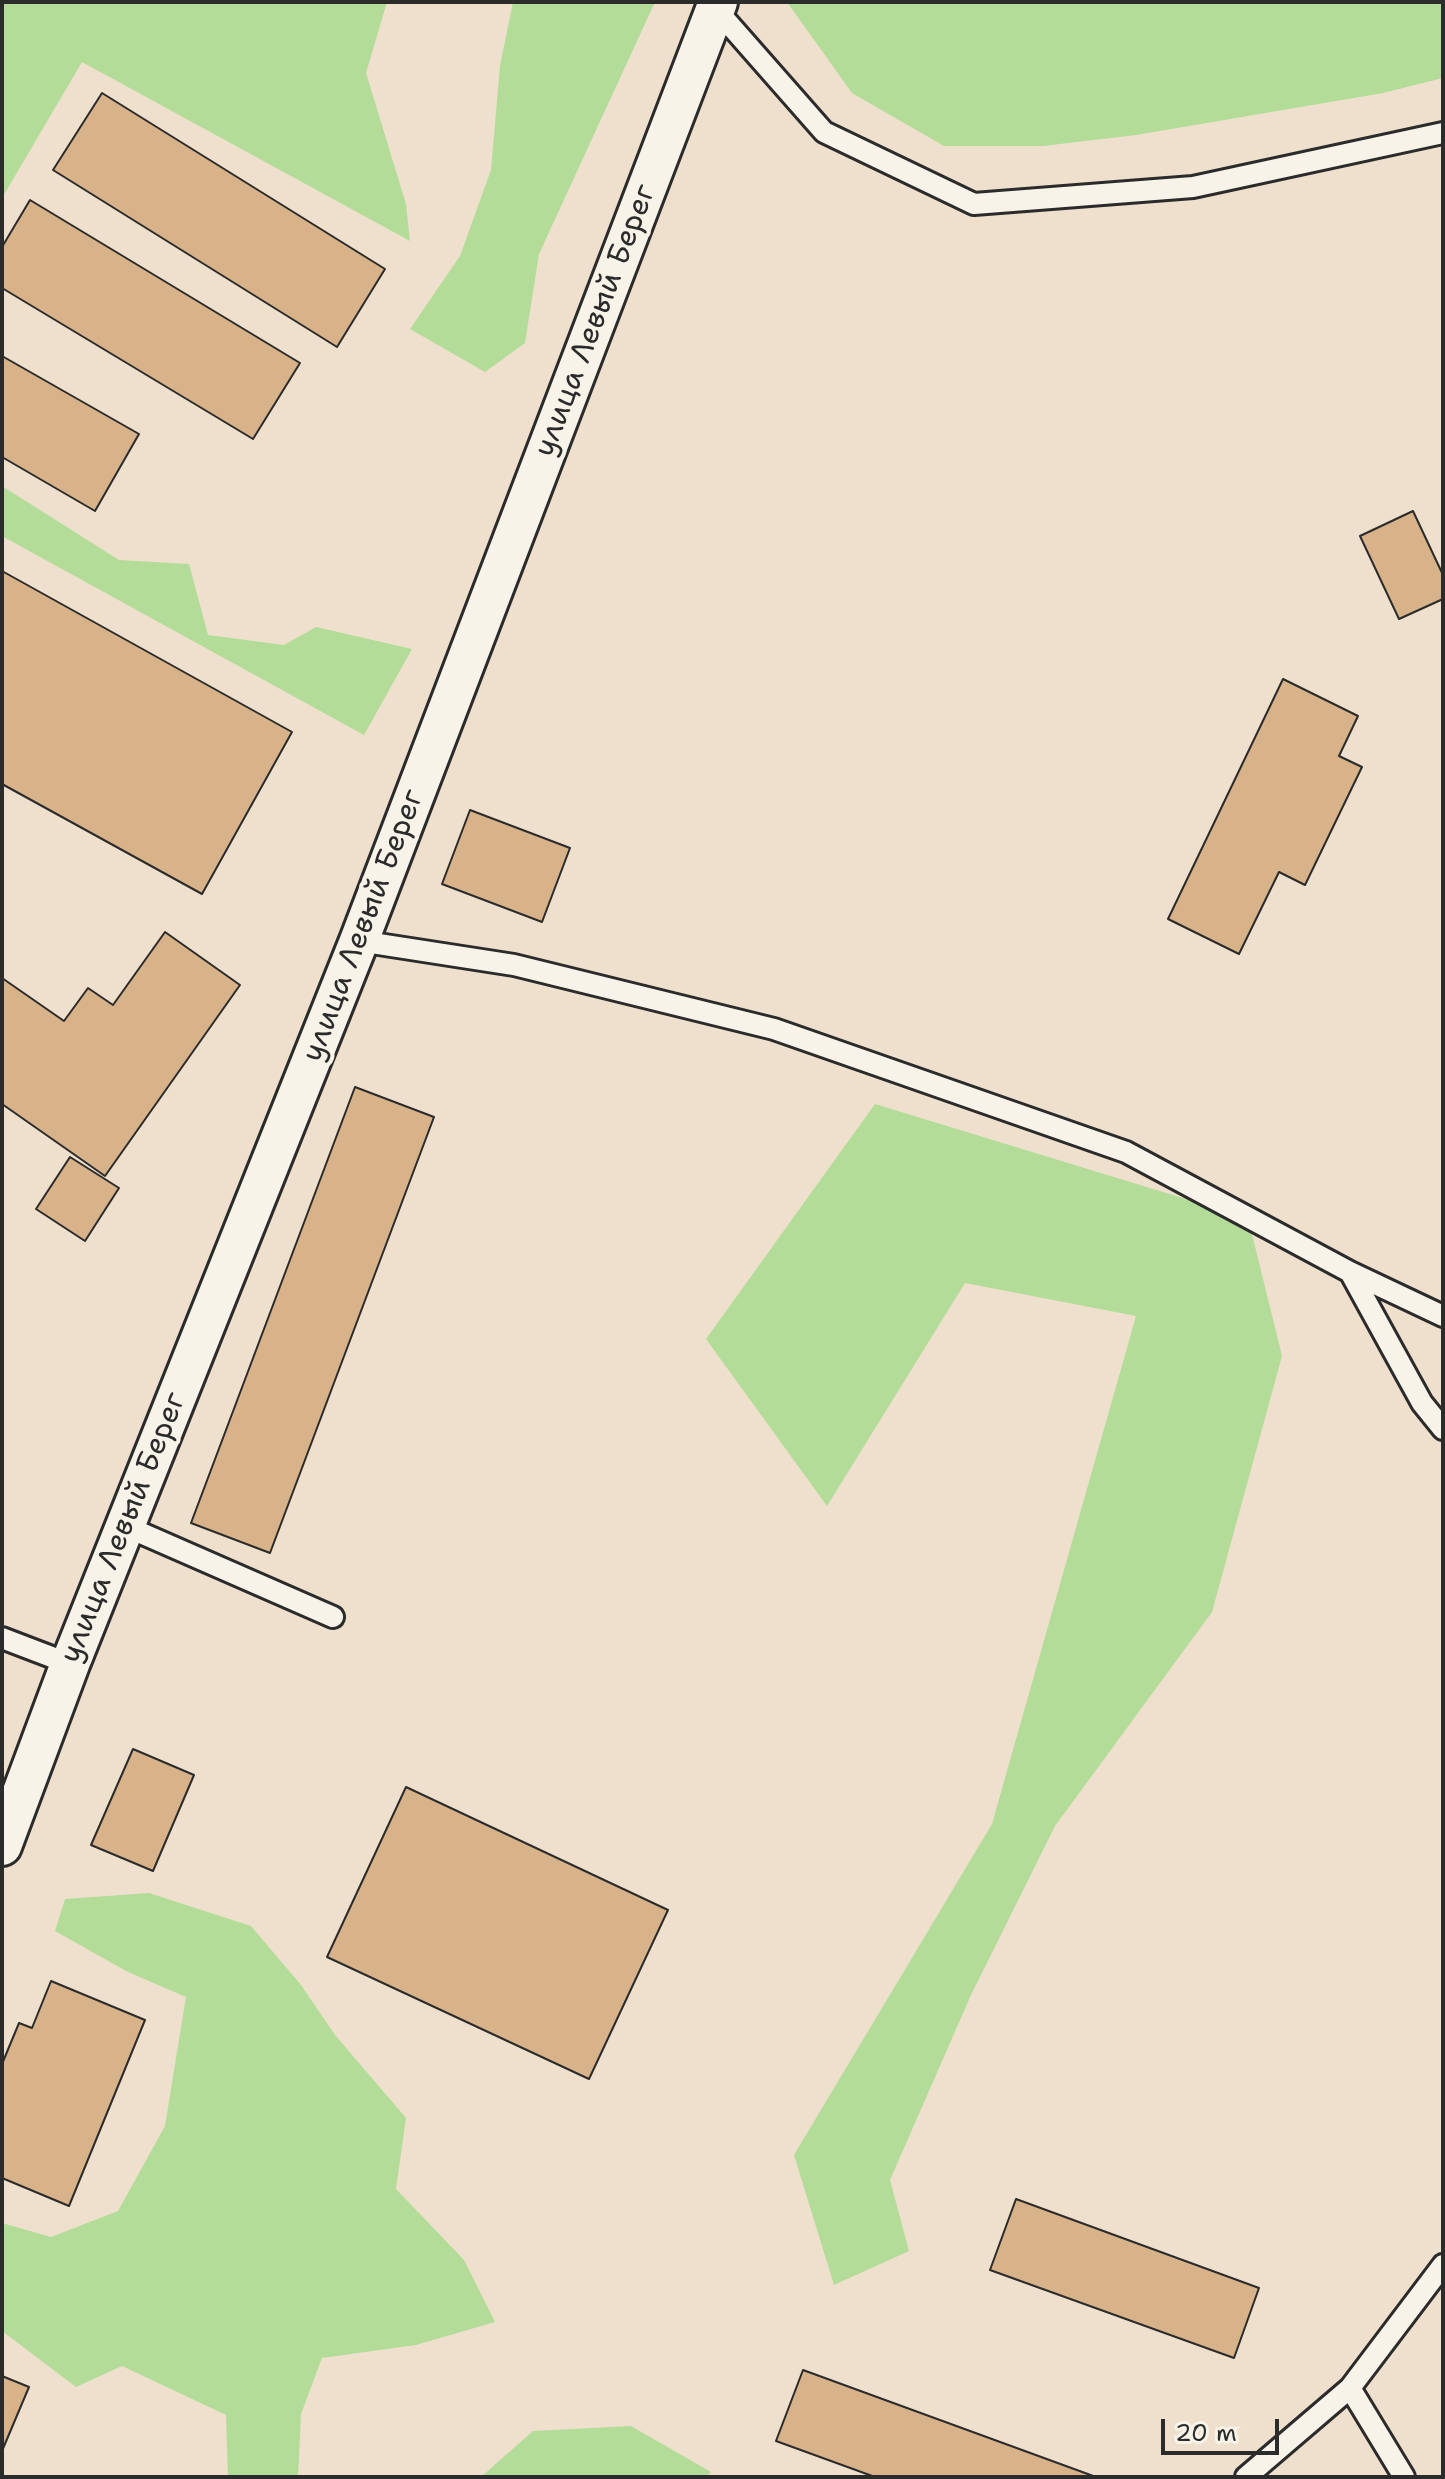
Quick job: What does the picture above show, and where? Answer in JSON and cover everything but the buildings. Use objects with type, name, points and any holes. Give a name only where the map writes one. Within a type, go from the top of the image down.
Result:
[{"type":"street","name":"улица Левый Берег","points":[[2,1846],[70,1664],[359,941],[716,5]]},
{"type":"lane","points":[[716,5],[824,132],[974,204],[1193,187],[1443,133]]},
{"type":"lane","points":[[359,941],[514,965],[774,1029],[1126,1152],[1350,1272],[1443,1316]]},
{"type":"lane","points":[[1350,1272],[1422,1403],[1443,1429]]},
{"type":"lane","points":[[125,1526],[333,1617]]},
{"type":"lane","points":[[2,1638],[70,1664]]},
{"type":"lane","points":[[1246,2477],[1350,2388],[1443,2265]]},
{"type":"lane","points":[[1350,2388],[1404,2477]]},
{"type":"shaded area","points":[[2,2],[1443,2],[1443,2477],[2,2477]]},
{"type":"green space","points":[[2,2],[387,2],[366,73],[406,204],[410,241],[82,62],[2,198]]},
{"type":"green space","points":[[513,2],[655,2],[539,254],[525,343],[485,372],[410,329],[460,256],[491,170],[500,66]]},
{"type":"green space","points":[[787,2],[1443,2],[1443,78],[1383,93],[1136,135],[1043,146],[944,146],[852,93]]},
{"type":"green space","points":[[2,486],[119,560],[189,564],[208,635],[284,645],[316,627],[412,649],[364,735],[2,536]]},
{"type":"green space","points":[[875,1104],[1248,1218],[1282,1356],[1212,1612],[1055,1826],[971,1995],[890,2180],[909,2251],[834,2285],[794,2155],[992,1824],[1136,1316],[965,1283],[827,1506],[706,1339]]},
{"type":"green space","points":[[149,1893],[251,1926],[301,1985],[335,2035],[406,2118],[396,2189],[464,2260],[495,2322],[416,2345],[322,2358],[301,2414],[298,2477],[228,2477],[226,2415],[122,2366],[76,2387],[2,2331],[2,2223],[51,2237],[118,2211],[165,2126],[186,1997],[128,1972],[55,1931],[65,1899]]},
{"type":"green space","points":[[631,2426],[711,2472],[706,2477],[481,2477],[533,2431]]}]
